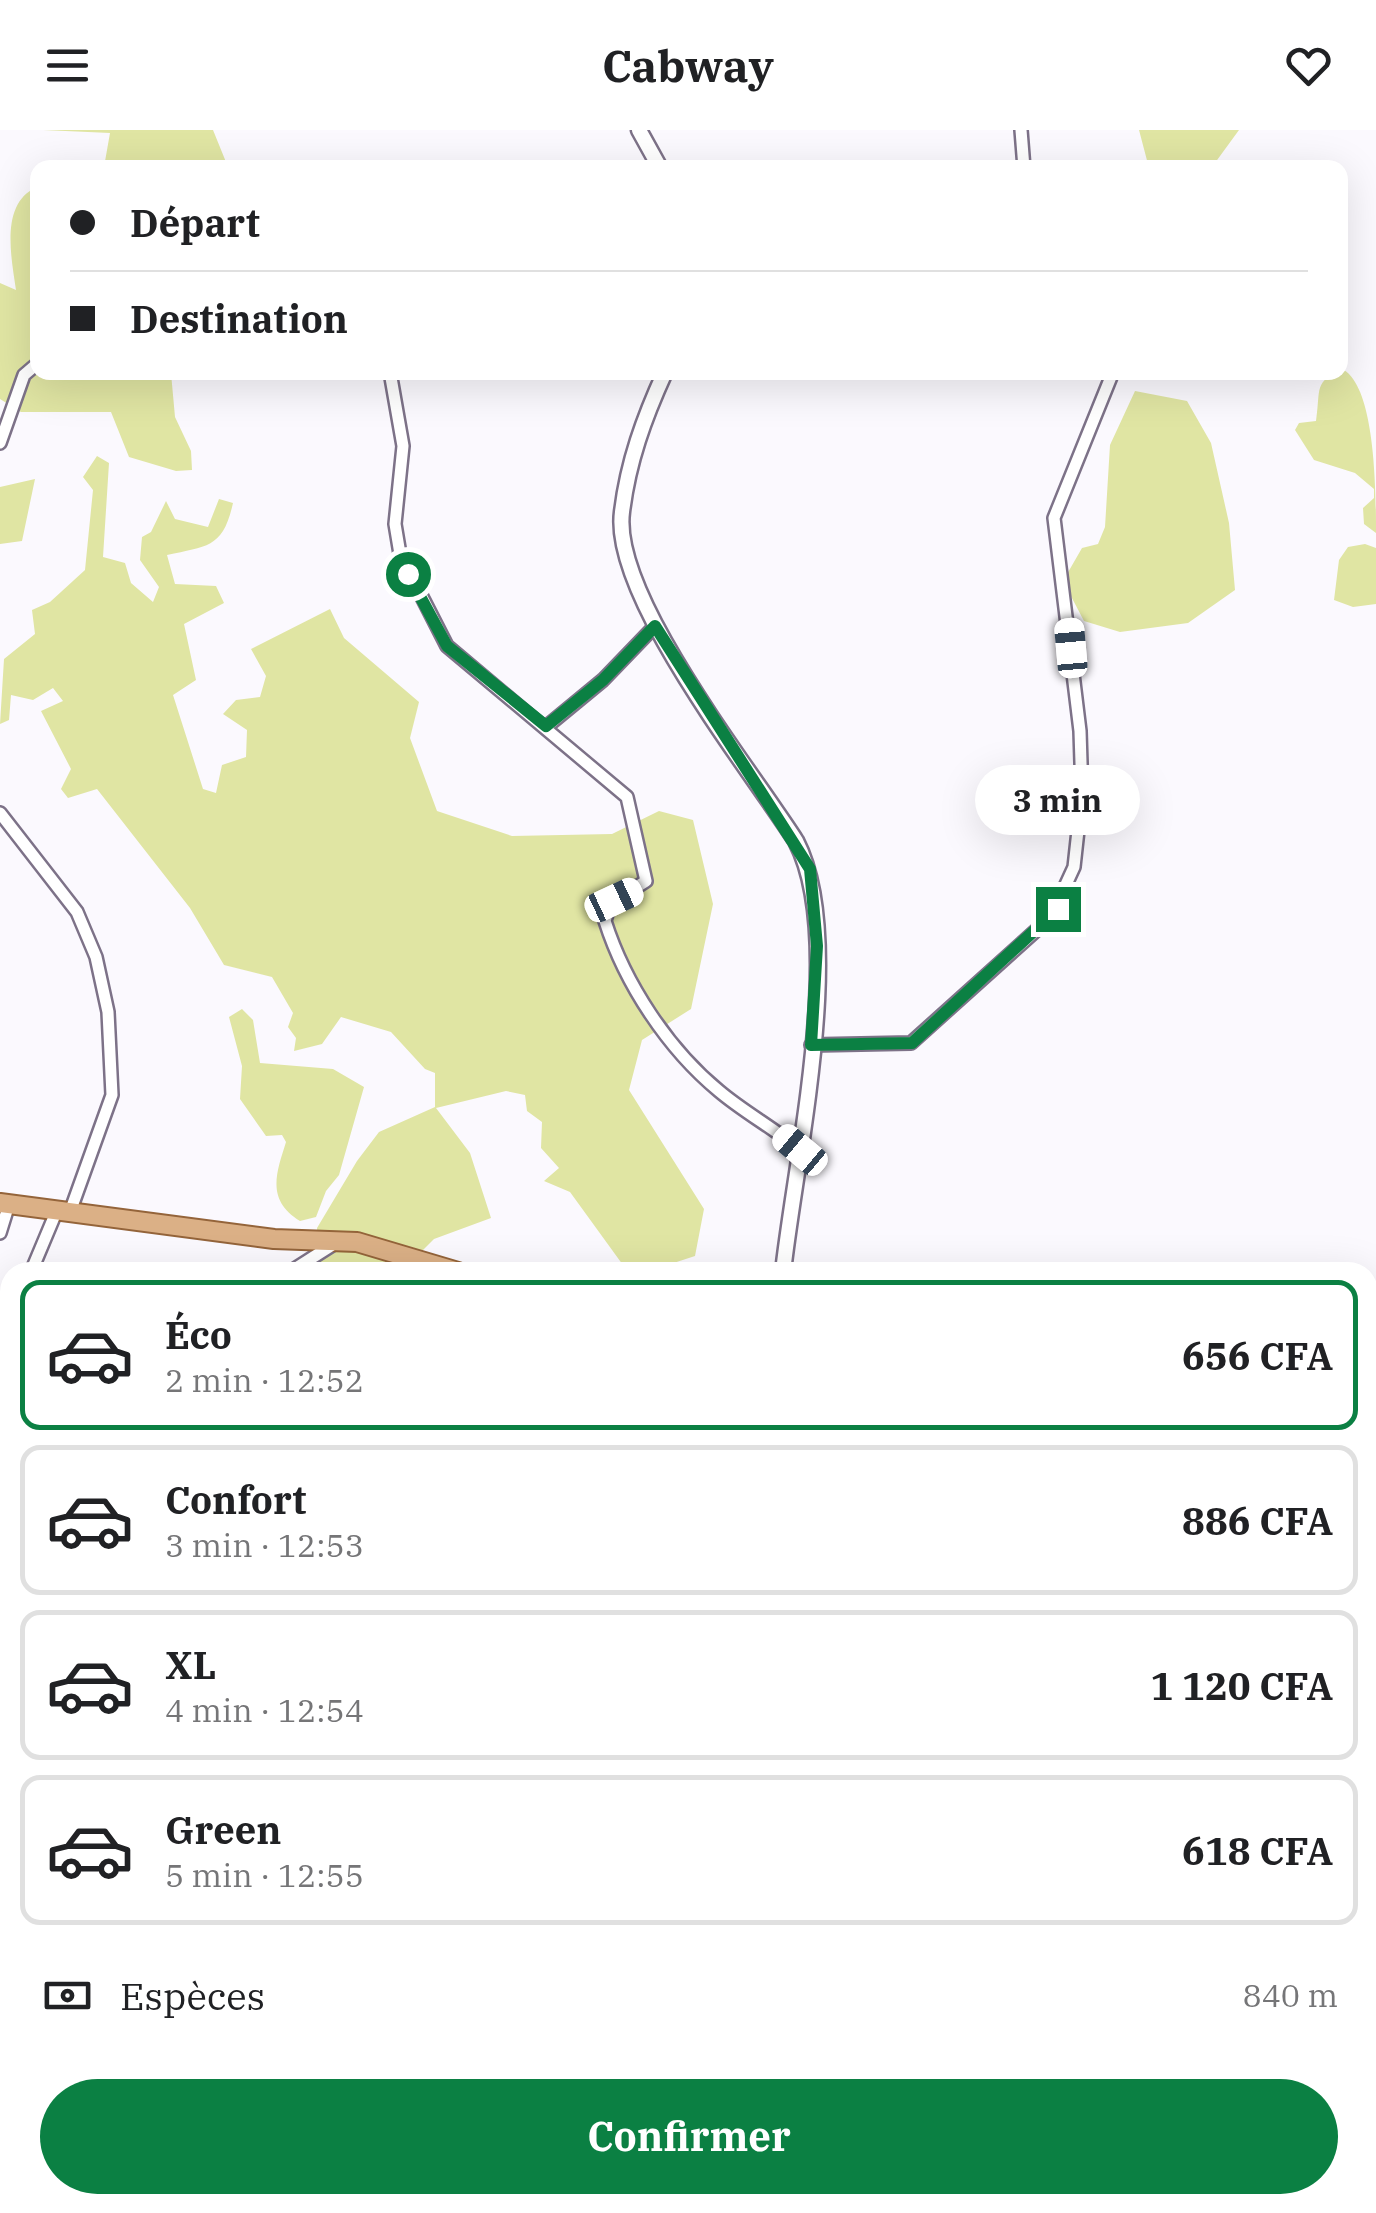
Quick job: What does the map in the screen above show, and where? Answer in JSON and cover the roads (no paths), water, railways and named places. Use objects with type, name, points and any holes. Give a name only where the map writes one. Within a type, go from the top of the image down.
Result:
[{"type":"main road","points":[[4,1204],[258,1238],[390,1249],[428,1262]]},
{"type":"street","points":[[638,130],[655,160]]},
{"type":"street","points":[[1021,130],[1023,160]]},
{"type":"street","points":[[0,444],[24,375],[30,370]]},
{"type":"street","points":[[392,380],[404,446],[395,524],[408,574],[447,646],[630,800],[646,881],[610,904],[605,920],[634,986],[665,1032],[716,1089],[800,1150]]},
{"type":"street","points":[[661,380],[637,440],[621,514],[629,569],[655,626],[810,869],[817,927],[811,1045],[785,1262]]},
{"type":"street","points":[[811,1045],[912,1043],[1035,933],[1062,901],[1078,841],[1081,754],[1068,604],[1054,518],[1110,380]]},
{"type":"street","points":[[546,726],[603,680],[655,626]]},
{"type":"street","points":[[0,814],[76,912],[96,957],[108,1012],[112,1095],[64,1211],[36,1262]]},
{"type":"street","points":[[0,1233],[4,1204]]},
{"type":"street","points":[[306,1262],[338,1242]]}]
